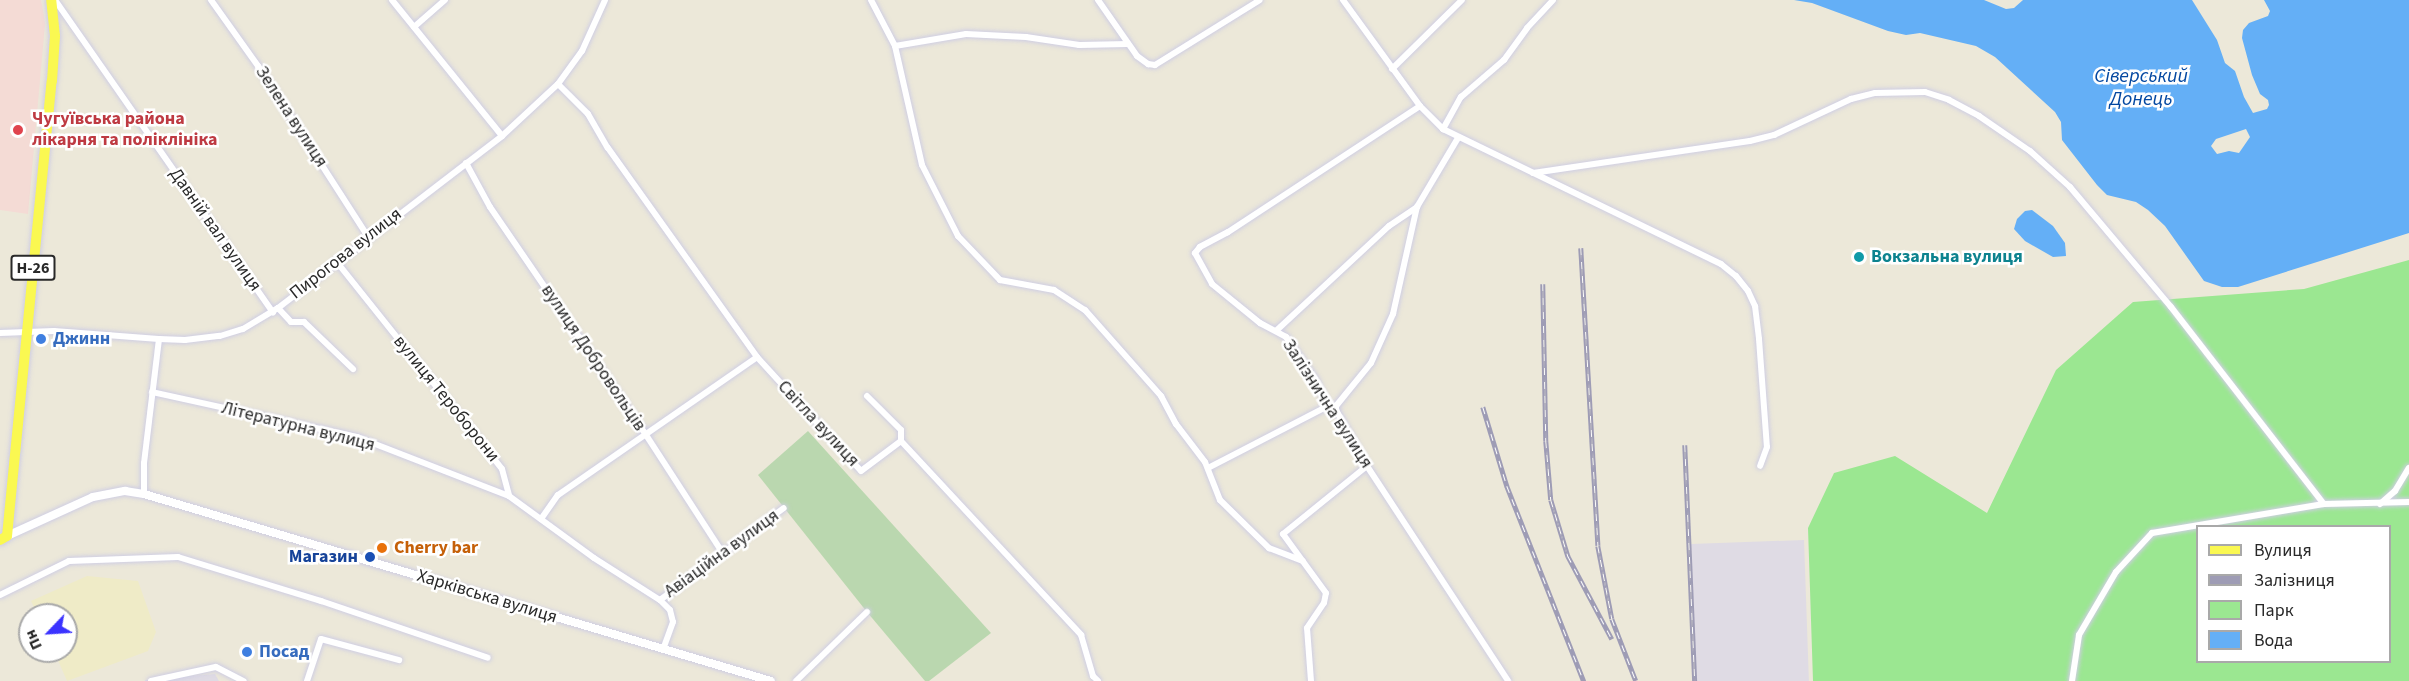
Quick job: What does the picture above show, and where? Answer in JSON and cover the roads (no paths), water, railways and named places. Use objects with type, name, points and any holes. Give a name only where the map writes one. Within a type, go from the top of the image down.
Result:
[{"type":"main road","name":"Н-26","points":[[3,538],[28,331],[55,36],[53,0]]},
{"type":"street","name":"Давній вал вулиця","points":[[53,0],[275,310]]},
{"type":"street","name":"Зелена вулиця","points":[[211,0],[258,66],[368,237]]},
{"type":"street","points":[[392,0],[502,136]]},
{"type":"street","points":[[414,27],[445,0]]},
{"type":"street","name":"Пирогова вулиця","points":[[0,333],[54,331],[185,340],[220,336],[243,329],[275,310],[502,136],[558,84],[582,51],[605,0]]},
{"type":"street","points":[[871,0],[895,46],[922,165],[958,236],[1000,280],[1054,290],[1085,310],[1161,396],[1176,424],[1208,468],[1221,500],[1269,548],[1303,561]]},
{"type":"street","points":[[1098,0],[1137,56],[1148,64],[1160,63],[1260,0]]},
{"type":"street","points":[[1343,0],[1420,106],[1443,129],[1721,264],[1736,276],[1748,291],[1755,306],[1767,447],[1761,466]]},
{"type":"street","points":[[1392,69],[1462,0]]},
{"type":"street","points":[[1443,129],[1461,98],[1504,60],[1527,28],[1553,0]]},
{"type":"street","points":[[895,46],[966,34],[1026,37],[1079,45],[1128,44]]},
{"type":"street","name":"Світла вулиця","points":[[558,84],[588,114],[608,148],[757,357],[861,471],[901,441]]},
{"type":"street","points":[[1533,173],[1750,141],[1782,132],[1833,106],[1875,93],[1925,93],[1949,100],[1979,116],[2030,152],[2070,187],[2171,307],[2324,504]]},
{"type":"street","name":"Залізнична вулиця","points":[[1420,106],[1196,251],[1197,261],[1212,284],[1260,323],[1277,330],[1286,337],[1315,379],[1328,406],[1336,410],[1367,466],[1508,681]]},
{"type":"street","points":[[1336,410],[1336,406],[1371,363],[1393,314],[1417,207],[1458,138]]},
{"type":"street","name":"вулиця Добровольців","points":[[466,163],[490,207],[646,435],[722,552]]},
{"type":"street","points":[[1277,330],[1389,226],[1417,207]]},
{"type":"street","name":"вулиця Тероборони","points":[[336,261],[502,469],[509,496]]},
{"type":"street","points":[[275,310],[291,322],[304,322],[353,369]]},
{"type":"street","points":[[144,494],[144,463],[159,339]]},
{"type":"street","points":[[541,519],[558,495],[757,357]]},
{"type":"street","name":"Літературна вулиця","points":[[152,393],[357,437],[509,496]]},
{"type":"street","points":[[867,396],[901,430],[901,441],[1081,635],[1094,676],[1098,681]]},
{"type":"street","points":[[1208,468],[1328,406]]},
{"type":"street","points":[[1311,681],[1307,628],[1324,603],[1326,593],[1284,534],[1367,466]]},
{"type":"street","points":[[2379,504],[2395,490],[2409,468]]},
{"type":"street","name":"Харківська вулиця","points":[[3,538],[93,497],[125,491],[144,494],[771,681]]},
{"type":"street","points":[[509,496],[594,558],[660,600],[670,610],[673,622],[663,649]]},
{"type":"street","points":[[2072,681],[2079,635],[2116,572],[2147,536],[2158,531],[2324,504],[2409,502]]},
{"type":"street","name":"Авіаційна вулиця","points":[[660,600],[784,508]]},
{"type":"street","points":[[0,595],[69,561],[178,557],[321,601],[488,658]]},
{"type":"street","points":[[796,681],[867,612]]},
{"type":"street","points":[[307,681],[321,639],[399,660]]},
{"type":"street","points":[[151,681],[216,667],[244,681]]},
{"type":"water","name":"Сіверський Донець","points":[[1794,0],[1984,0],[2006,9],[2014,8],[2023,0],[2192,0],[2217,40],[2225,63],[2235,71],[2244,97],[2253,113],[2267,109],[2269,105],[2268,100],[2260,94],[2252,75],[2242,38],[2243,30],[2249,23],[2268,16],[2270,11],[2264,0],[2409,0],[2409,233],[2238,287],[2222,287],[2204,281],[2165,226],[2148,210],[2136,202],[2107,195],[2097,185],[2062,140],[2061,122],[2055,112],[1995,57],[1976,46],[1920,33],[1906,35],[1888,31],[1812,3]],"holes":[[[2246,129],[2250,137],[2239,153],[2229,151],[2217,154],[2211,146],[2216,139]]]},
{"type":"water","points":[[2032,210],[2053,226],[2065,243],[2066,256],[2053,257],[2025,241],[2014,229],[2017,219],[2025,211]]},
{"type":"railway","points":[[1581,248],[1598,546],[1612,619],[1636,681]]},
{"type":"railway","points":[[1543,284],[1546,441],[1551,500],[1568,556],[1612,639]]},
{"type":"railway","points":[[1483,407],[1507,486],[1584,681]]},
{"type":"railway","points":[[1685,445],[1695,681]]},
{"type":"place","name":"Чугуївська района лікарня та поліклініка","points":[[18,130]]},
{"type":"place","name":"Вокзальна вулиця","points":[[1859,257]]},
{"type":"place","name":"Джинн","points":[[41,339]]},
{"type":"place","name":"Cherry bar","points":[[382,548]]},
{"type":"place","name":"Магазин","points":[[370,557]]},
{"type":"place","name":"Посад","points":[[247,652]]}]
